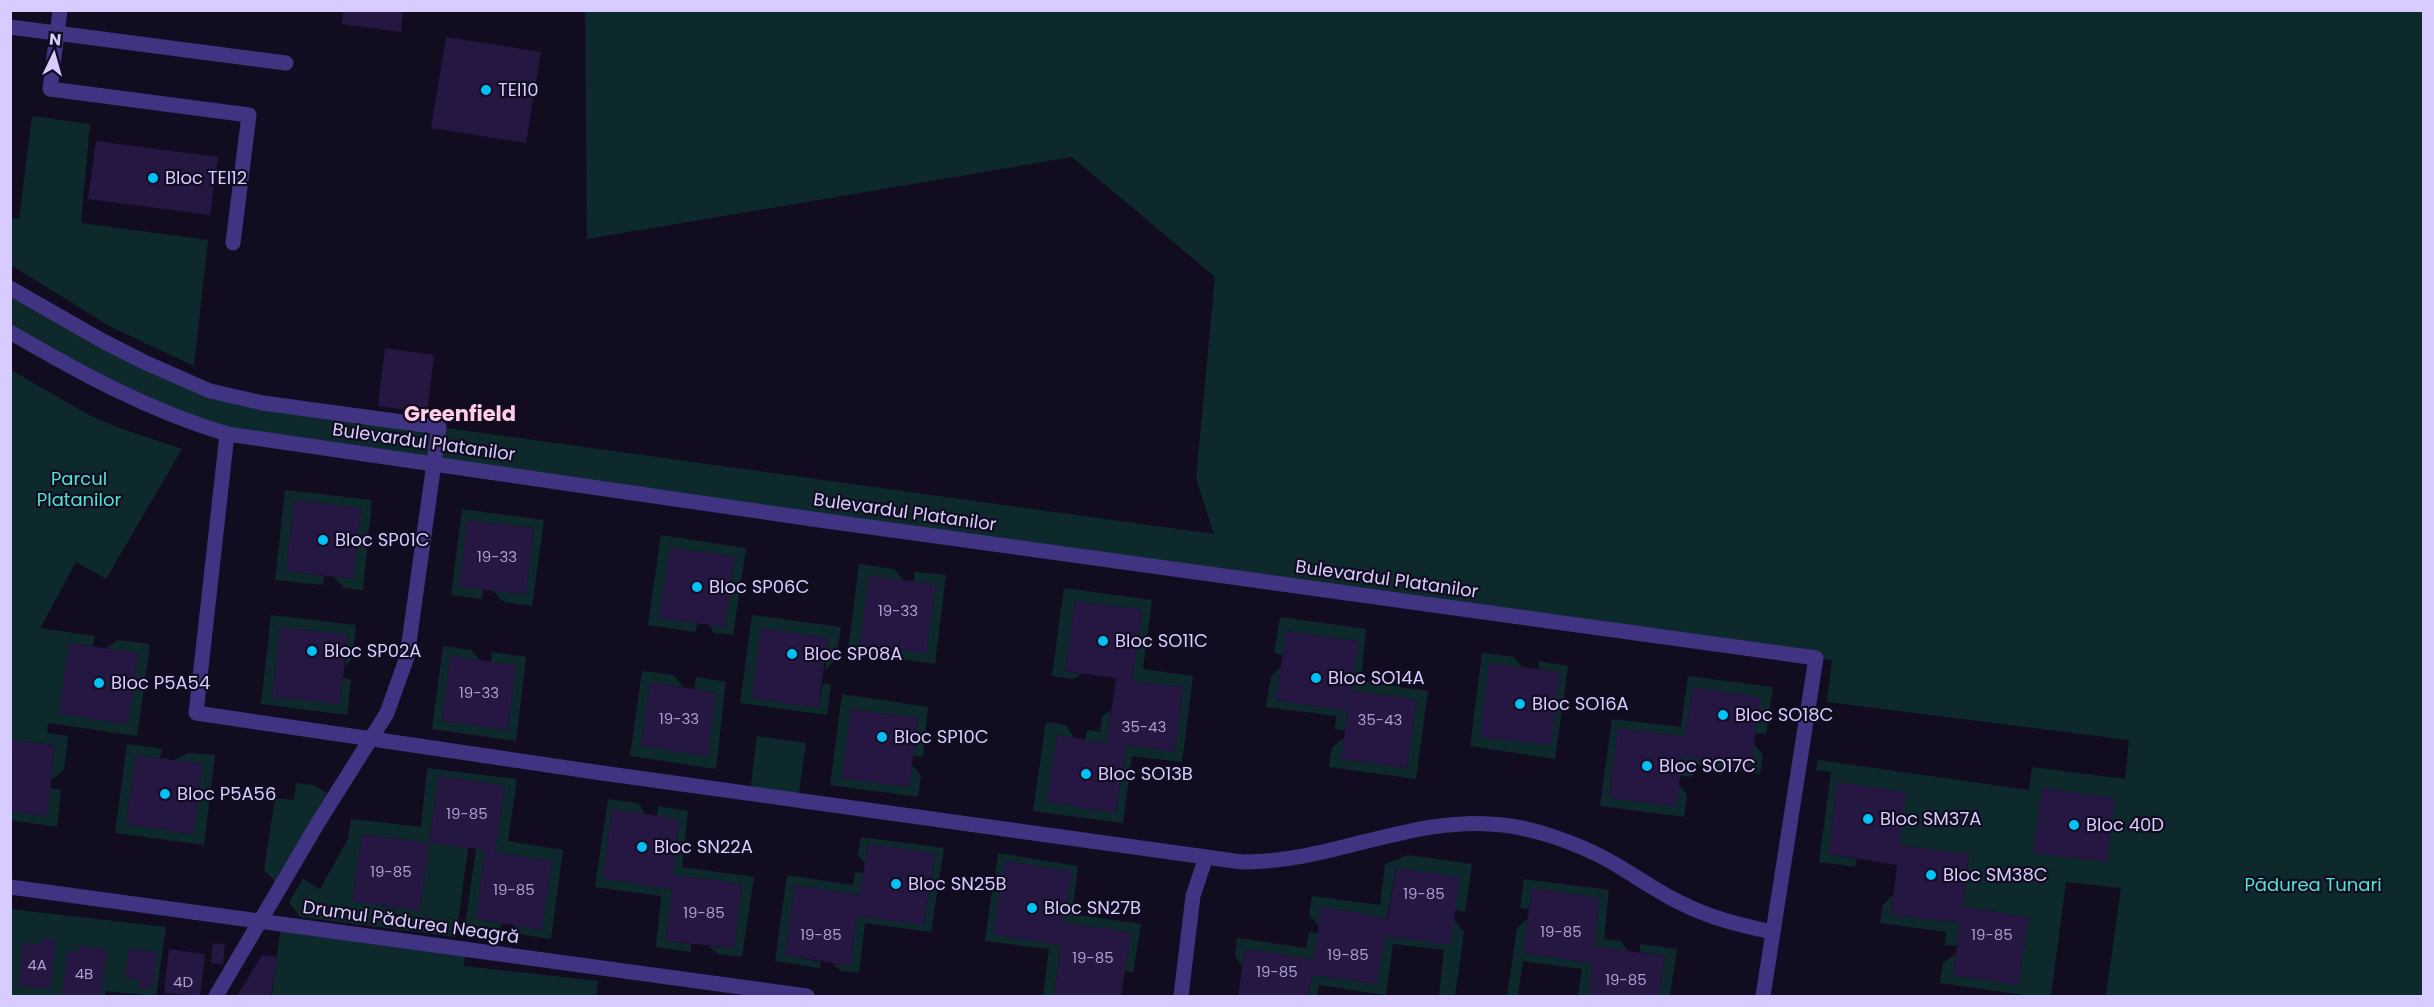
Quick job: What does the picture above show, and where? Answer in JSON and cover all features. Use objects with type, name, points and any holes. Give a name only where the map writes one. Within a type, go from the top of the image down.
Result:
[{"type":"street","points":[[60,10],[50,89],[249,115],[233,243]]},
{"type":"street","points":[[10,27],[286,63]]},
{"type":"street","name":"Bulevardul Platanilor","points":[[10,288],[101,340],[210,391],[263,403],[439,427],[434,462]]},
{"type":"street","name":"Bulevardul Platanilor","points":[[10,332],[127,397],[163,413],[227,434],[434,462],[812,519],[1816,658],[1772,932]]},
{"type":"street","points":[[227,434],[196,713],[1242,862],[1276,862],[1317,855],[1413,829],[1476,823],[1504,825],[1584,849],[1607,859],[1679,903],[1705,914],[1772,932],[1763,996]]},
{"type":"street","points":[[216,996],[282,883],[387,713],[406,657],[434,462]]},
{"type":"street","points":[[1181,996],[1193,896],[1206,857]]},
{"type":"street","name":"Drumul Pădurea Neagră","points":[[10,887],[807,996]]},
{"type":"green space","name":"Pădurea Tunari","points":[[585,11],[2423,11],[2423,996],[2106,996],[2121,888],[2066,882],[2051,996],[2031,996],[1940,983],[1943,963],[1956,953],[1953,975],[2018,984],[2029,917],[1963,907],[1969,854],[1900,845],[1837,783],[1829,854],[1856,859],[1855,867],[1819,862],[1831,772],[1816,770],[1818,760],[2029,790],[2032,767],[2125,779],[2129,740],[1827,702],[1832,660],[227,434],[11,332],[11,288],[210,391],[439,427],[1214,534],[1196,478],[1215,277],[1072,157],[587,239]]},
{"type":"green space","points":[[32,116],[90,124],[81,223],[208,240],[194,366],[111,327],[11,265],[11,218],[19,219]]},
{"type":"green space","name":"Parcul Platanilor","points":[[11,370],[87,414],[119,428],[182,449],[106,579],[76,562],[40,628],[95,636],[93,646],[70,643],[128,723],[138,653],[106,648],[118,640],[150,644],[137,736],[48,723],[47,733],[68,736],[64,770],[51,780],[55,745],[11,740]]},
{"type":"green space","points":[[285,490],[372,500],[363,590],[344,588],[334,577],[353,579],[361,508],[294,500],[286,571],[324,576],[323,585],[275,580]]},
{"type":"green space","points":[[462,509],[544,520],[532,606],[504,602],[492,590],[526,594],[534,528],[467,520],[483,590],[482,599],[451,595]]},
{"type":"green space","points":[[661,535],[746,548],[733,635],[714,633],[709,625],[725,626],[735,557],[670,547],[660,618],[697,623],[696,632],[648,625]]},
{"type":"green space","points":[[859,564],[894,569],[903,580],[926,654],[936,585],[914,581],[915,572],[946,575],[935,664],[848,651]]},
{"type":"green space","points":[[1064,588],[1152,600],[1143,669],[1193,676],[1182,762],[1132,756],[1123,823],[1033,811],[1046,722],[1066,725],[1074,738],[1057,735],[1047,802],[1116,813],[1126,745],[1175,752],[1183,687],[1132,681],[1142,610],[1075,601],[1065,671],[1081,674],[1074,679],[1052,676]]},
{"type":"green space","points":[[271,615],[356,625],[353,657],[345,667],[348,635],[280,627],[272,696],[340,704],[343,678],[351,680],[347,715],[261,704]]},
{"type":"green space","points":[[752,615],[841,627],[836,659],[825,670],[828,638],[761,629],[753,698],[818,708],[823,683],[831,684],[827,715],[740,703]]},
{"type":"green space","points":[[1280,617],[1366,629],[1361,681],[1428,691],[1416,779],[1329,767],[1332,747],[1344,738],[1342,759],[1407,768],[1417,700],[1351,690],[1358,641],[1286,631],[1283,655],[1274,653]]},
{"type":"green space","points":[[443,646],[471,650],[481,661],[450,657],[442,721],[508,730],[516,665],[491,662],[492,652],[526,657],[516,741],[432,729]]},
{"type":"green space","name":"Bloc SO16A","points":[[1482,653],[1514,657],[1523,668],[1559,672],[1539,669],[1539,661],[1568,666],[1555,759],[1470,746]]},
{"type":"green space","points":[[1281,667],[1276,700],[1348,711],[1345,730],[1335,729],[1336,716],[1266,707],[1271,676]]},
{"type":"green space","points":[[642,671],[673,675],[684,687],[650,683],[641,745],[716,692],[694,689],[696,677],[726,682],[716,769],[630,756]]},
{"type":"green space","points":[[1688,676],[1773,687],[1766,734],[1755,733],[1693,687],[1685,737],[1618,728],[1609,797],[1675,806],[1679,785],[1687,795],[1684,817],[1600,806],[1612,719],[1681,727]]},
{"type":"green space","points":[[842,694],[928,707],[923,757],[913,756],[918,718],[851,709],[909,787],[912,765],[921,776],[918,797],[830,785]]},
{"type":"green space","points":[[1111,710],[1107,743],[1085,740],[1087,730],[1100,732],[1102,716]]},
{"type":"green space","points":[[757,736],[806,743],[798,799],[750,792]]},
{"type":"green space","points":[[127,744],[162,749],[160,758],[136,755],[126,824],[193,834],[203,764],[174,760],[189,753],[215,755],[204,845],[115,833]]},
{"type":"green space","points":[[1754,744],[1763,755],[1760,774],[1693,764],[1692,777],[1680,776],[1683,756]]},
{"type":"green space","points":[[427,768],[517,779],[508,841],[563,850],[551,939],[513,933],[514,925],[542,930],[552,861],[495,852],[505,786],[439,776],[429,842],[468,848],[456,937],[300,917],[289,902],[303,879],[320,889],[348,839],[351,819],[421,827]],"holes":[[[362,834],[429,843],[420,911],[352,901]]]},
{"type":"green space","points":[[296,783],[313,785],[327,793],[275,881],[264,870],[275,798],[294,800]]},
{"type":"green space","points":[[49,788],[61,790],[57,827],[11,820],[11,811],[46,816]]},
{"type":"green space","points":[[608,799],[638,803],[645,814],[612,809],[603,878],[672,889],[666,941],[691,944],[691,952],[656,947],[661,896],[595,887]]},
{"type":"green space","points":[[658,806],[688,811],[682,867],[754,877],[742,957],[718,954],[708,946],[734,948],[742,884],[673,875],[679,820],[657,816]]},
{"type":"green space","points":[[861,837],[944,848],[931,932],[865,923],[859,973],[841,971],[833,964],[850,966],[857,916],[924,925],[935,854],[868,844],[865,864],[858,855]]},
{"type":"green space","points":[[476,849],[485,850],[476,919],[503,924],[495,931],[465,927]]},
{"type":"green space","points":[[998,853],[1078,866],[1072,914],[1141,924],[1133,972],[1125,971],[1131,932],[1064,923],[1071,871],[1005,861],[1001,885],[995,878]]},
{"type":"green space","points":[[1408,855],[1472,864],[1465,912],[1455,910],[1396,868],[1387,918],[1322,907],[1319,926],[1309,915],[1312,896],[1380,905],[1385,864]]},
{"type":"green space","points":[[855,872],[864,873],[860,895],[795,885],[785,955],[821,962],[820,968],[775,961],[787,875],[853,885]]},
{"type":"green space","points":[[1524,879],[1609,890],[1604,939],[1621,941],[1628,951],[1594,946],[1599,898],[1532,888],[1529,909],[1520,908]]},
{"type":"green space","points":[[992,891],[1000,893],[994,935],[1061,944],[1054,994],[1066,996],[1043,996],[1049,949],[985,941]]},
{"type":"green space","points":[[1893,895],[1891,915],[1960,923],[1957,946],[1945,945],[1946,932],[1880,923],[1883,905]]},
{"type":"green space","points":[[10,909],[166,927],[156,996],[106,991],[105,996],[11,996]]},
{"type":"green space","points":[[1528,918],[1523,953],[1592,963],[1589,996],[1578,996],[1582,969],[1523,961],[1518,996],[1507,996],[1517,928]]},
{"type":"green space","points":[[1454,920],[1464,932],[1455,996],[1439,996],[1444,950],[1393,944],[1386,995],[1319,985],[1317,996],[1308,996],[1312,975],[1376,984],[1385,936]]},
{"type":"green space","points":[[281,924],[465,950],[464,966],[598,981],[596,996],[272,996]]},
{"type":"green space","points":[[1309,932],[1318,934],[1314,959],[1245,949],[1242,966],[1235,956],[1237,938],[1306,948]]},
{"type":"green space","points":[[1640,944],[1677,949],[1670,995],[1675,996],[1659,996],[1665,956],[1640,952]]},
{"type":"building","points":[[343,10],[403,10],[401,32],[342,24]]},
{"type":"building","name":"TEI10","points":[[446,37],[541,52],[526,143],[431,128]]},
{"type":"building","name":"Bloc TEI12","points":[[96,141],[218,157],[210,215],[88,199]]},
{"type":"building","points":[[385,348],[434,355],[427,413],[378,406]]},
{"type":"building","name":"Bloc SP01C","points":[[294,500],[361,508],[353,579],[286,571]]},
{"type":"building","points":[[467,520],[534,528],[526,594],[459,587]]},
{"type":"building","name":"Bloc SP06C","points":[[670,547],[735,557],[725,627],[659,618]]},
{"type":"building","points":[[869,576],[936,584],[926,654],[860,644]]},
{"type":"building","points":[[1075,601],[1142,610],[1132,681],[1183,687],[1175,752],[1126,745],[1116,813],[1046,802],[1057,735],[1107,743],[1116,678],[1065,671]]},
{"type":"building","name":"Bloc SP02A","points":[[280,627],[348,635],[340,704],[272,697]]},
{"type":"building","name":"Bloc SP08A","points":[[761,628],[828,638],[818,708],[752,698]]},
{"type":"building","points":[[1286,631],[1358,641],[1351,690],[1417,700],[1407,768],[1341,759],[1348,711],[1276,700]]},
{"type":"building","name":"Bloc P5A54","points":[[69,643],[138,653],[128,724],[59,714]]},
{"type":"building","points":[[450,656],[516,665],[508,730],[442,721]]},
{"type":"building","name":"Bloc SO16A","points":[[1489,663],[1560,672],[1551,745],[1480,737]]},
{"type":"building","points":[[650,683],[716,692],[708,756],[641,746]]},
{"type":"building","points":[[1693,687],[1761,697],[1750,767],[1683,756],[1676,806],[1609,798],[1618,728],[1685,737]]},
{"type":"building","name":"Bloc SP10C","points":[[851,709],[918,718],[909,787],[842,778]]},
{"type":"building","points":[[10,740],[55,745],[47,816],[10,811]]},
{"type":"building","name":"Bloc P5A56","points":[[136,755],[203,764],[193,834],[126,824]]},
{"type":"building","points":[[439,776],[505,786],[495,852],[552,861],[542,930],[476,919],[485,850],[429,843]]},
{"type":"building","points":[[1837,782],[1906,792],[1900,845],[1969,854],[1963,907],[2029,917],[2018,985],[1953,975],[1960,923],[1891,915],[1897,865],[1829,854]]},
{"type":"building","name":"Bloc 40D","points":[[2042,788],[2115,798],[2107,862],[2033,853]]},
{"type":"building","points":[[612,809],[679,819],[673,875],[742,884],[734,948],[666,941],[672,889],[603,878]]},
{"type":"building","points":[[362,834],[429,843],[420,911],[352,901]]},
{"type":"building","points":[[868,844],[935,853],[924,925],[857,916],[850,966],[785,955],[795,885],[860,895]]},
{"type":"building","points":[[1005,861],[1072,871],[1064,923],[1131,932],[1121,996],[1054,995],[1061,945],[993,935]]},
{"type":"building","points":[[1396,868],[1460,877],[1450,945],[1385,936],[1377,984],[1312,975],[1308,996],[1238,996],[1245,949],[1314,959],[1321,907],[1388,918]]},
{"type":"building","points":[[1532,888],[1599,898],[1594,946],[1665,956],[1659,996],[1589,996],[1592,963],[1523,953]]},
{"type":"building","points":[[42,938],[56,940],[50,989],[18,986],[23,942],[41,945]]},
{"type":"building","points":[[213,943],[225,944],[223,964],[211,963]]},
{"type":"building","points":[[79,945],[107,949],[101,996],[62,996],[67,951],[78,952]]},
{"type":"building","points":[[129,948],[158,952],[152,989],[139,988],[140,980],[125,978]]},
{"type":"building","points":[[169,949],[205,954],[200,996],[164,993]]},
{"type":"building","points":[[262,955],[277,957],[271,996],[237,996]]},
{"type":"place","name":"TEI10","points":[[486,90]]},
{"type":"place","name":"Bloc TEI12","points":[[153,178]]},
{"type":"place","name":"Bloc SP01C","points":[[323,540]]},
{"type":"place","name":"Bloc SP06C","points":[[697,587]]},
{"type":"place","name":"Bloc SO11C","points":[[1103,641]]},
{"type":"place","name":"Bloc SP02A","points":[[312,651]]},
{"type":"place","name":"Bloc SP08A","points":[[792,654]]},
{"type":"place","name":"Bloc SO14A","points":[[1316,678]]},
{"type":"place","name":"Bloc P5A54","points":[[99,683]]},
{"type":"place","name":"Bloc SO16A","points":[[1520,704]]},
{"type":"place","name":"Bloc SO18C","points":[[1723,715]]},
{"type":"place","name":"Bloc SP10C","points":[[882,737]]},
{"type":"place","name":"Bloc SO17C","points":[[1647,766]]},
{"type":"place","name":"Bloc SO13B","points":[[1086,774]]},
{"type":"place","name":"Bloc P5A56","points":[[165,794]]},
{"type":"place","name":"Bloc SM37A","points":[[1868,819]]},
{"type":"place","name":"Bloc 40D","points":[[2074,825]]},
{"type":"place","name":"Bloc SN22A","points":[[642,847]]},
{"type":"place","name":"Bloc SM38C","points":[[1931,875]]},
{"type":"place","name":"Bloc SN25B","points":[[896,884]]},
{"type":"place","name":"Bloc SN27B","points":[[1032,908]]},
{"type":"district","name":"Greenfield","points":[[460,414]]}]
